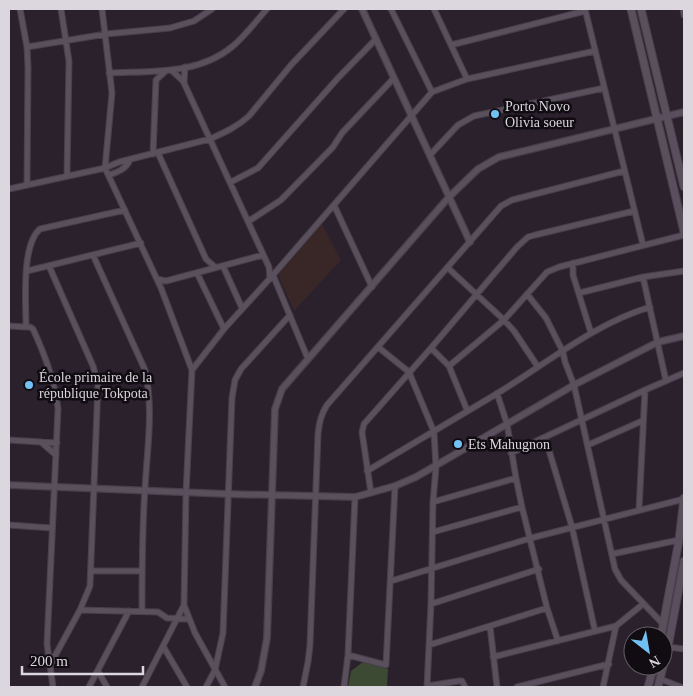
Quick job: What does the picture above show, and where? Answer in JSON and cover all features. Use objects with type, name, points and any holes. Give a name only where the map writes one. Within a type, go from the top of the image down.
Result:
[{"type":"main road","points":[[631,9],[684,233]]},
{"type":"main road","points":[[641,9],[684,187]]},
{"type":"main road","points":[[664,625],[679,540],[684,498]]},
{"type":"main road","points":[[672,626],[684,571],[684,561]]},
{"type":"main road","points":[[658,687],[661,676]]},
{"type":"street","points":[[20,9],[28,67],[27,184]]},
{"type":"street","points":[[61,9],[69,61],[67,175]]},
{"type":"street","points":[[102,9],[110,73],[111,102],[105,168],[161,288],[178,328],[192,370],[186,492],[184,605],[189,619],[226,687]]},
{"type":"street","points":[[26,47],[106,34],[182,25],[194,21],[212,9]]},
{"type":"street","points":[[110,73],[168,70],[211,60],[227,50],[243,36],[267,9]]},
{"type":"street","points":[[9,189],[105,168],[210,139],[218,135],[249,116],[291,65],[344,9]]},
{"type":"street","points":[[362,9],[470,242]]},
{"type":"street","points":[[391,9],[432,92]]},
{"type":"street","points":[[434,9],[467,79]]},
{"type":"street","points":[[683,9],[684,15]]},
{"type":"street","points":[[451,45],[585,10],[642,245]]},
{"type":"street","points":[[231,182],[258,168],[338,78],[376,39]]},
{"type":"street","points":[[192,370],[242,308],[274,275],[411,114],[432,92],[467,79],[595,51]]},
{"type":"street","points":[[184,82],[186,67]]},
{"type":"street","points":[[156,80],[168,70]]},
{"type":"street","points":[[168,70],[184,82],[213,146],[250,218],[263,255],[274,275],[308,359]]},
{"type":"street","points":[[153,71],[156,80],[156,154],[206,259],[215,267]]},
{"type":"street","points":[[250,218],[273,206],[280,200],[333,147],[394,78]]},
{"type":"street","points":[[430,155],[463,121],[474,116],[604,88]]},
{"type":"street","points":[[255,687],[261,671],[267,638],[271,494],[277,402],[282,389],[449,197],[478,169],[499,157],[684,112]]},
{"type":"street","points":[[213,146],[217,142],[218,135]]},
{"type":"street","points":[[109,175],[123,170],[130,160]]},
{"type":"street","points":[[302,687],[310,645],[320,418],[327,405],[506,202],[624,171]]},
{"type":"street","points":[[334,206],[372,286]]},
{"type":"street","points":[[26,327],[27,271],[32,239],[40,229],[125,210]]},
{"type":"street","points":[[371,492],[362,432],[364,424],[516,247],[528,237],[634,211]]},
{"type":"street","points":[[449,366],[504,320],[547,272],[560,266],[684,233]]},
{"type":"street","points":[[27,271],[140,243]]},
{"type":"street","points":[[93,255],[145,370],[149,387],[150,411],[144,491],[142,611]]},
{"type":"street","points":[[157,279],[166,281],[263,255]]},
{"type":"street","points":[[206,259],[206,270]]},
{"type":"street","points":[[573,263],[573,275],[591,334]]},
{"type":"street","points":[[49,266],[93,366],[98,384],[90,590],[50,665]]},
{"type":"street","points":[[223,266],[242,308]]},
{"type":"street","points":[[269,267],[274,275]]},
{"type":"street","points":[[448,268],[504,320],[514,331],[538,367]]},
{"type":"street","points":[[579,293],[643,277],[684,271]]},
{"type":"street","points":[[197,273],[224,329]]},
{"type":"street","points":[[643,277],[666,381]]},
{"type":"street","points":[[161,288],[166,281]]},
{"type":"street","points":[[527,294],[546,318],[563,352],[574,385],[615,568],[621,580],[664,625]]},
{"type":"street","points":[[367,471],[434,432],[591,334],[631,314],[650,307]]},
{"type":"street","points":[[206,687],[216,670],[223,633],[232,398],[235,380],[245,363],[290,315]]},
{"type":"street","points":[[9,326],[30,327],[33,329],[42,349],[56,392],[58,409],[57,443],[47,644],[53,687]]},
{"type":"street","points":[[9,485],[356,497],[395,486],[436,467],[574,385],[658,342],[684,336]]},
{"type":"street","points":[[378,348],[409,372],[434,432],[436,467],[432,604],[427,686],[462,681],[465,687]]},
{"type":"street","points":[[431,348],[449,366],[467,410]]},
{"type":"street","points":[[511,453],[684,373]]},
{"type":"street","points":[[639,510],[645,390]]},
{"type":"street","points":[[497,393],[507,424],[522,507],[558,640]]},
{"type":"street","points":[[588,445],[642,421]]},
{"type":"street","points":[[545,437],[572,527],[595,631]]},
{"type":"street","points":[[9,440],[57,443]]},
{"type":"street","points":[[41,442],[56,455]]},
{"type":"street","points":[[434,502],[516,478]]},
{"type":"street","points":[[348,655],[386,665],[395,486]]},
{"type":"street","points":[[344,687],[348,655],[356,497]]},
{"type":"street","points":[[391,581],[531,538],[684,498]]},
{"type":"street","points":[[433,532],[522,507]]},
{"type":"street","points":[[9,525],[52,528]]},
{"type":"street","points":[[612,554],[679,540]]},
{"type":"street","points":[[432,604],[538,569]]},
{"type":"street","points":[[92,571],[142,571]]},
{"type":"street","points":[[493,657],[616,626],[643,604]]},
{"type":"street","points":[[144,686],[184,605]]},
{"type":"street","points":[[429,645],[548,608]]},
{"type":"street","points":[[80,610],[158,612],[164,617],[189,619]]},
{"type":"street","points":[[89,687],[128,611]]},
{"type":"street","points":[[490,626],[497,687]]},
{"type":"street","points":[[603,687],[616,626]]},
{"type":"street","points":[[163,646],[187,687]]},
{"type":"street","points":[[517,687],[608,664]]},
{"type":"street","points":[[98,671],[107,687]]},
{"type":"street","points":[[660,679],[681,687]]},
{"type":"shaded area","points":[[322,224],[341,260],[294,311],[278,275]]},
{"type":"green space","points":[[363,662],[388,669],[387,687],[348,687],[351,671]]},
{"type":"place","name":"Porto Novo Olivia soeur","points":[[495,114]]},
{"type":"place","name":"École primaire de la république Tokpota","points":[[29,385]]},
{"type":"place","name":"Ets Mahugnon","points":[[458,444]]}]
